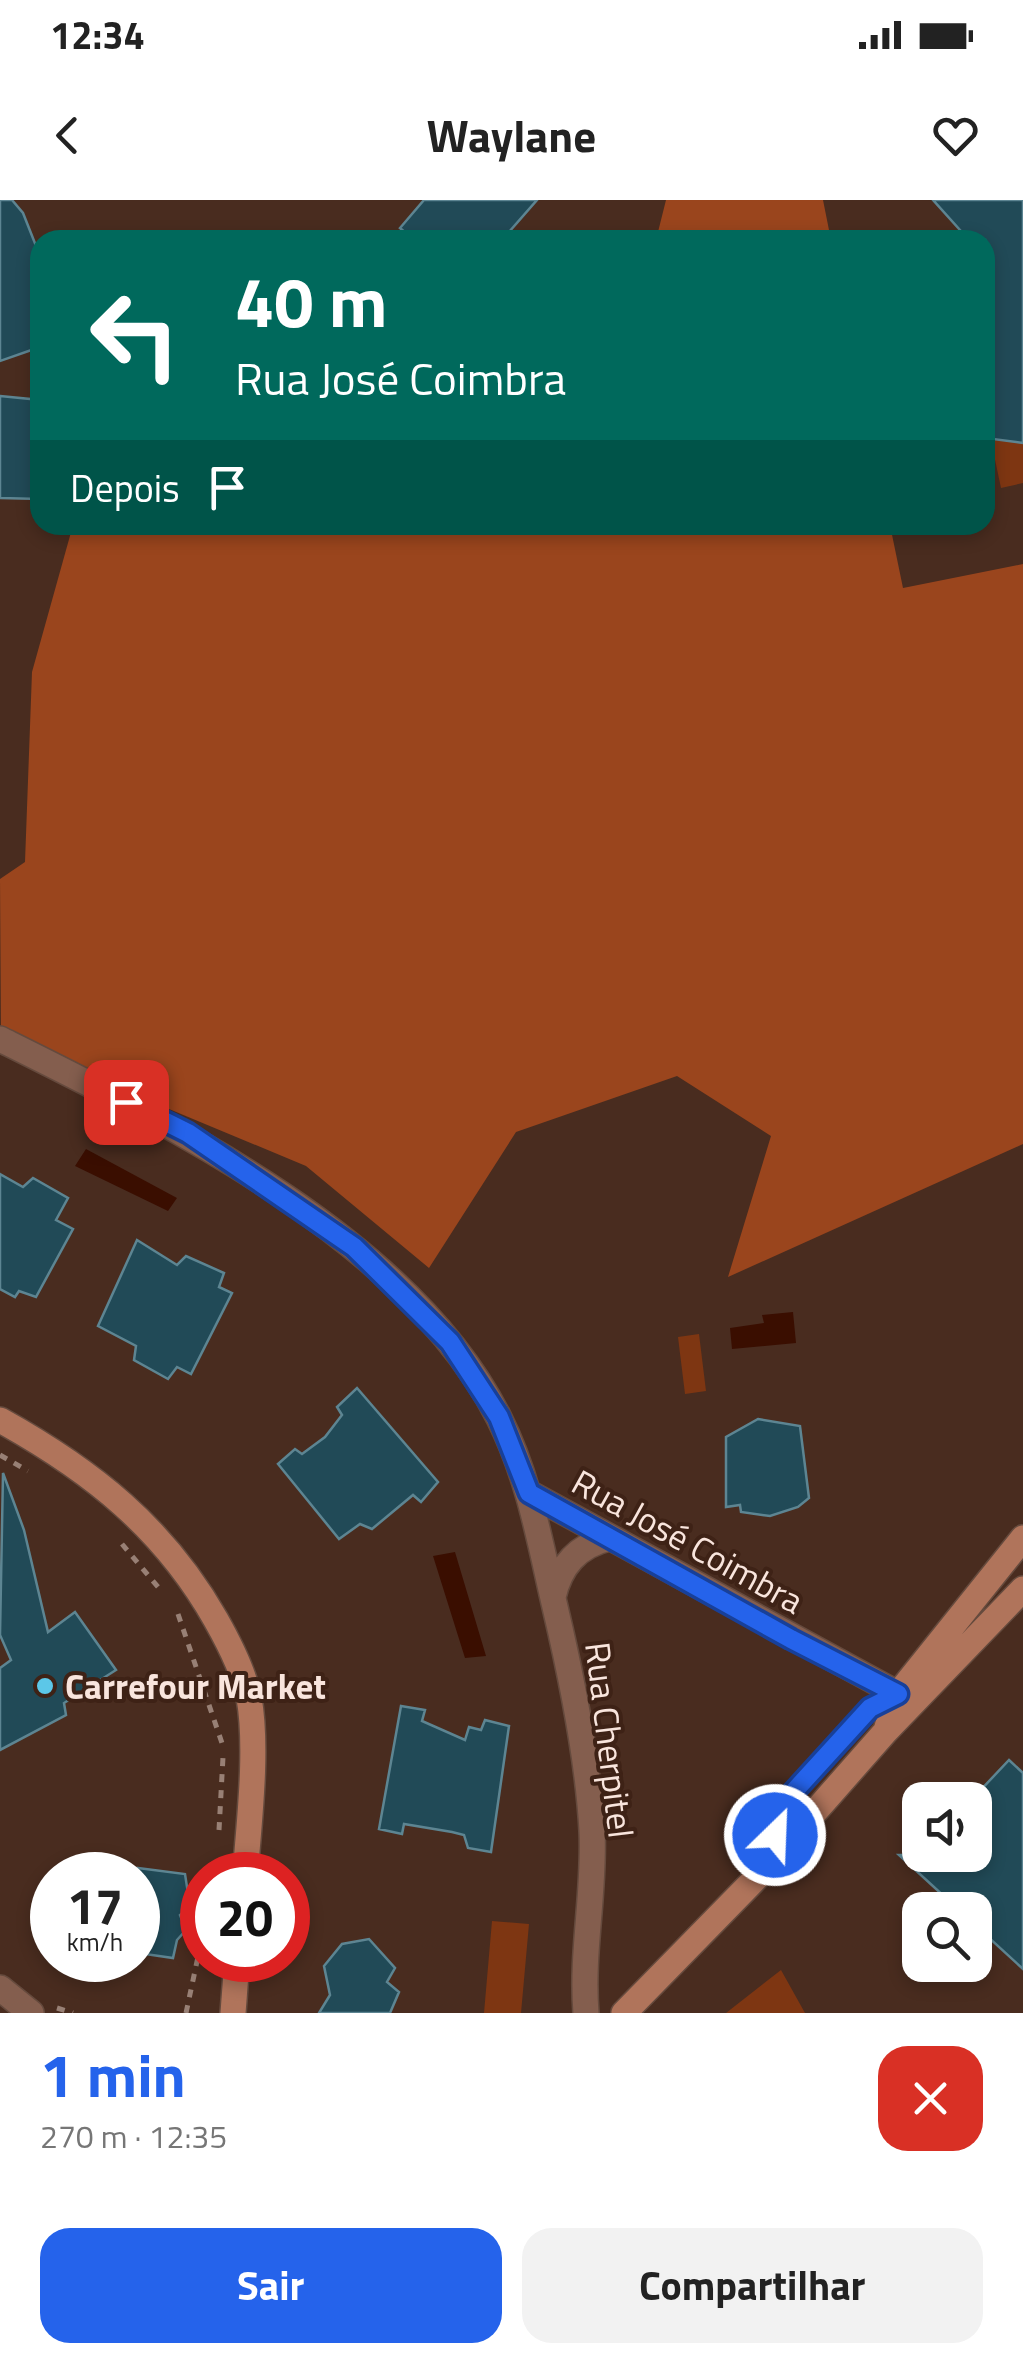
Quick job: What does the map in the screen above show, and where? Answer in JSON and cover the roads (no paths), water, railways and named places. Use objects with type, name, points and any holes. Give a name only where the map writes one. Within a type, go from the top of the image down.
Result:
[{"type":"main road","points":[[0,1420],[129,1506],[188,1570],[228,1641],[249,1698],[251,1806],[247,1852]]},
{"type":"main road","points":[[624,2013],[773,1859],[901,1709],[1023,1538]]},
{"type":"main road","points":[[901,1709],[1023,1589]]},
{"type":"main road","points":[[233,2013],[235,1982]]},
{"type":"street","name":"Rua José Coimbra","points":[[0,1038],[188,1133],[354,1247],[450,1342],[499,1417],[529,1493],[901,1709]]},
{"type":"street","name":"Rua Cherpitel","points":[[529,1493],[571,1674],[592,1832],[586,2013]]},
{"type":"street","points":[[553,1597],[565,1566],[576,1554],[609,1538]]},
{"type":"street","points":[[0,1988],[31,2013]]},
{"type":"lane","points":[[773,1859],[777,1810],[870,1708],[901,1709]]},
{"type":"place","name":"Carrefour Market","points":[[45,1686]]}]
